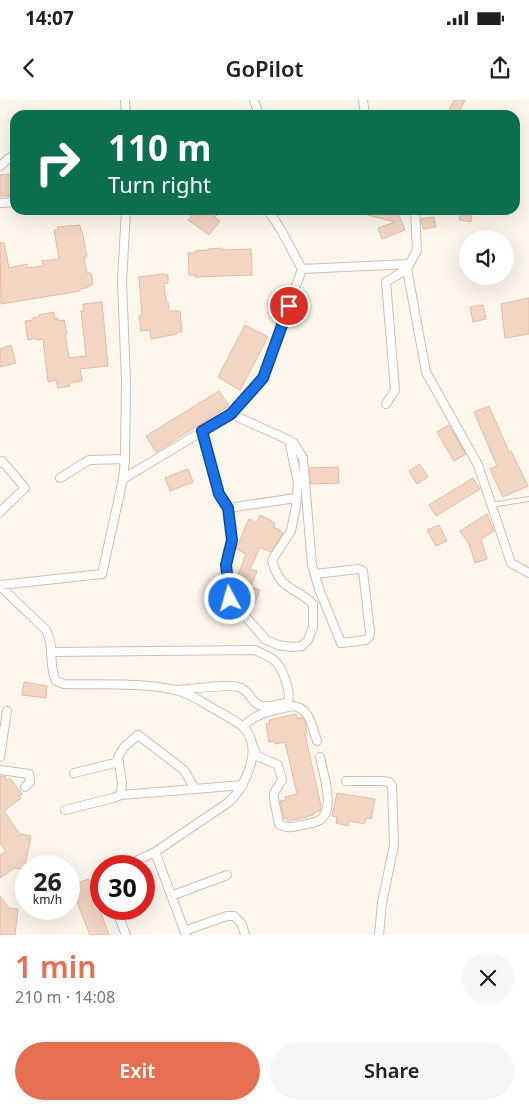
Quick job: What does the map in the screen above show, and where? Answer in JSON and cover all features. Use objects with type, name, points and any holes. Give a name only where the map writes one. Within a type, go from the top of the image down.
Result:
[{"type":"street","points":[[0,166],[10,157]]},
{"type":"street","points":[[0,585],[102,574],[123,479],[125,459],[126,381],[122,282],[126,215]]},
{"type":"street","points":[[123,479],[231,414],[263,378],[302,270],[271,215]]},
{"type":"street","points":[[386,404],[395,390],[386,282],[408,267],[417,250],[415,215]]},
{"type":"street","points":[[302,270],[408,267]]},
{"type":"street","points":[[408,267],[426,372],[478,465],[510,563],[529,573]]},
{"type":"street","points":[[231,414],[293,442],[302,458],[312,564],[319,589],[341,643],[366,640],[370,632],[363,571],[359,569],[315,574]]},
{"type":"street","points":[[202,431],[219,494],[228,508],[232,540],[226,565],[230,599],[266,640],[278,645],[292,647],[302,646],[308,640],[312,627],[313,604],[306,597],[282,583],[275,571],[272,560],[291,531],[296,498],[298,483],[289,440]]},
{"type":"street","points":[[60,478],[89,460],[125,459]]},
{"type":"street","points":[[0,463],[2,461],[25,488],[0,512]]},
{"type":"street","points":[[228,508],[296,498]]},
{"type":"street","points":[[0,585],[50,636],[54,677],[56,681],[64,684],[146,686],[177,690],[221,686],[240,687],[246,691],[254,702],[262,706],[288,702],[290,696],[280,668],[274,660],[255,650],[52,652]]},
{"type":"street","points":[[177,690],[243,726],[251,737],[257,756],[278,765],[282,780],[274,793],[274,799],[279,824],[284,827],[290,828],[319,821],[325,813],[328,800],[320,757]]},
{"type":"street","points":[[243,726],[248,720],[257,716],[299,706],[308,715],[317,741]]},
{"type":"street","points":[[0,757],[7,711]]},
{"type":"street","points":[[121,794],[122,783],[118,757],[124,747],[138,735],[184,770],[195,789]]},
{"type":"street","points":[[149,855],[229,802],[237,794],[243,785],[251,760],[253,746]]},
{"type":"street","points":[[74,773],[119,762]]},
{"type":"street","points":[[0,770],[29,774],[30,782],[25,787]]},
{"type":"street","points":[[346,781],[383,781],[389,782],[392,786],[394,844],[382,903],[378,935]]},
{"type":"street","points":[[64,810],[113,798],[121,794],[243,785]]},
{"type":"street","points":[[155,852],[185,933],[227,916],[234,916],[242,924],[245,935]]},
{"type":"street","points":[[171,896],[227,875]]},
{"type":"street","points":[[120,920],[126,935]]},
{"type":"lane","points":[[491,505],[529,499]]},
{"type":"building","points":[[454,100],[465,100],[460,110],[449,110]]},
{"type":"building","points":[[10,174],[10,196],[0,196],[0,175]]},
{"type":"building","points":[[192,215],[217,215],[215,217],[220,221],[209,235],[188,220]]},
{"type":"building","points":[[368,215],[399,215],[405,230],[382,239],[378,228],[395,222]]},
{"type":"building","points":[[460,215],[472,215],[471,222],[459,220]]},
{"type":"building","points":[[434,217],[436,227],[423,229],[421,219]]},
{"type":"building","points":[[80,225],[87,256],[84,258],[87,273],[91,273],[93,284],[80,289],[80,291],[1,304],[0,243],[4,243],[9,268],[27,264],[27,268],[43,266],[42,261],[59,259],[54,230],[58,230],[57,227]]},
{"type":"building","points":[[222,248],[222,250],[251,249],[252,275],[195,277],[195,275],[189,275],[188,253]]},
{"type":"building","points":[[168,275],[168,283],[164,284],[166,302],[168,302],[169,311],[180,311],[182,332],[151,339],[150,330],[141,331],[139,315],[142,315],[139,277]]},
{"type":"building","points":[[529,298],[529,334],[505,338],[501,304]]},
{"type":"building","points":[[102,302],[108,366],[80,369],[82,381],[73,382],[70,386],[58,388],[56,380],[48,382],[43,339],[28,340],[25,321],[33,320],[33,318],[39,317],[39,315],[54,312],[55,319],[58,318],[59,321],[64,320],[69,358],[86,356],[81,311],[84,311],[83,304]]},
{"type":"building","points":[[483,305],[486,319],[473,322],[470,307]]},
{"type":"building","points":[[245,325],[268,337],[240,390],[218,377]]},
{"type":"building","points":[[11,345],[16,363],[0,367],[0,349]]},
{"type":"building","points":[[219,391],[229,406],[156,452],[146,436]]},
{"type":"building","points":[[489,406],[509,452],[511,451],[528,486],[503,497],[490,469],[497,466],[474,412]]},
{"type":"building","points":[[449,425],[466,454],[454,461],[437,432]]},
{"type":"building","points":[[420,464],[428,477],[417,484],[409,471]]},
{"type":"building","points":[[338,467],[339,483],[311,484],[309,468]]},
{"type":"building","points":[[188,469],[193,482],[170,491],[165,478]]},
{"type":"building","points":[[473,478],[480,489],[436,516],[429,505]]},
{"type":"building","points":[[487,514],[494,531],[481,539],[487,559],[475,563],[469,544],[460,531]]},
{"type":"building","points":[[260,515],[272,521],[275,524],[273,527],[283,533],[271,552],[260,547],[250,569],[257,571],[251,587],[260,590],[255,603],[247,603],[246,606],[238,599],[233,578],[237,578],[246,554],[236,549],[249,519],[257,523]]},
{"type":"building","points":[[439,525],[447,541],[436,546],[427,530]]},
{"type":"building","points":[[24,682],[47,686],[46,698],[22,695]]},
{"type":"building","points":[[296,714],[297,719],[302,717],[305,723],[307,733],[305,734],[321,806],[320,811],[313,813],[314,815],[288,821],[286,818],[284,819],[280,801],[286,800],[285,797],[297,794],[285,742],[275,744],[274,741],[269,742],[266,724],[270,723],[269,720]]},
{"type":"building","points":[[0,776],[5,776],[7,780],[10,778],[22,794],[19,796],[21,798],[4,811],[20,834],[31,836],[27,855],[15,855],[15,868],[0,878],[0,855],[6,851],[0,843]]},
{"type":"building","points":[[337,793],[375,799],[371,819],[366,818],[364,824],[349,821],[348,826],[336,823],[337,817],[332,816]]},
{"type":"building","points":[[89,879],[90,882],[90,920],[104,920],[109,935],[90,935],[80,909],[80,882]]},
{"type":"building","points":[[0,896],[9,908],[15,909],[15,920],[17,920],[15,935],[0,935]]},
{"type":"route","points":[[230,599],[226,565],[232,540],[228,508],[219,494],[202,431],[231,414],[263,378],[289,306]]}]
